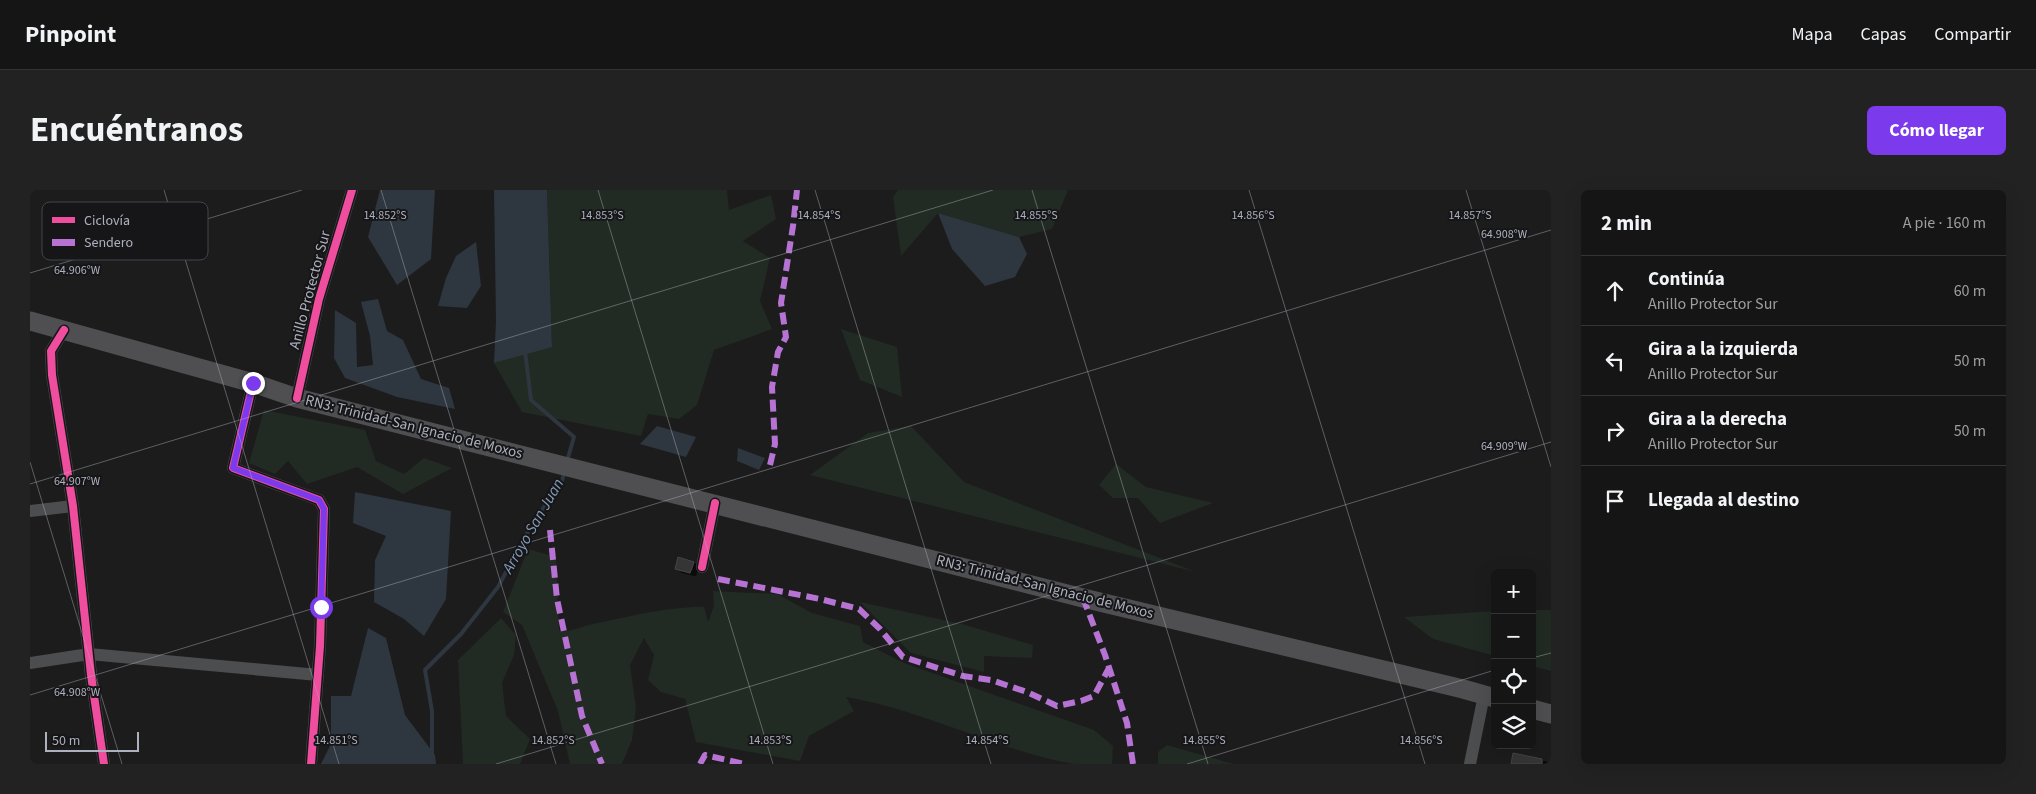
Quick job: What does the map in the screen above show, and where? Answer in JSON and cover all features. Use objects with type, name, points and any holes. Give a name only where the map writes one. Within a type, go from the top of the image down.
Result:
[{"type":"highway","name":"RN3: Trinidad-San Ignacio de Moxos","points":[[30,322],[253,383],[297,398],[596,472],[1074,595],[1489,697]]},
{"type":"highway","points":[[1536,710],[1551,714]]},
{"type":"street","name":"Anillo Protector Sur","points":[[297,398],[319,299],[352,190]]},
{"type":"street","points":[[64,330],[51,351],[52,375],[73,506],[89,654],[104,764]]},
{"type":"street","points":[[253,383],[233,468],[319,500],[324,509],[318,675],[311,764]]},
{"type":"street","points":[[702,567],[715,503]]},
{"type":"street","points":[[30,511],[73,506]]},
{"type":"street","points":[[30,663],[89,654],[318,675]]},
{"type":"street","points":[[1470,764],[1489,697]]},
{"type":"shaded area","points":[[380,190],[435,190],[431,259],[397,285],[368,237]]},
{"type":"shaded area","points":[[494,190],[547,190],[552,347],[494,363],[496,321]]},
{"type":"shaded area","points":[[547,190],[727,190],[729,210],[771,195],[776,219],[743,241],[770,258],[760,301],[772,329],[714,350],[697,405],[679,419],[648,414],[641,436],[522,412],[494,363],[552,346]]},
{"type":"shaded area","points":[[898,190],[1068,190],[1052,229],[1019,237],[938,213],[901,256],[893,197]]},
{"type":"shaded area","points":[[938,213],[1019,237],[1027,254],[1015,277],[985,286],[952,249]]},
{"type":"shaded area","points":[[476,242],[481,286],[467,308],[438,306],[446,278],[456,256]]},
{"type":"shaded area","points":[[378,299],[387,331],[403,340],[421,379],[449,388],[455,409],[397,397],[345,378],[334,358],[335,310],[356,323],[357,367],[373,365],[370,336],[361,302]]},
{"type":"shaded area","points":[[841,329],[897,347],[902,397],[860,380]]},
{"type":"shaded area","points":[[264,410],[365,430],[376,461],[404,474],[424,458],[452,468],[403,494],[357,467],[307,484],[288,461],[275,474],[249,463]]},
{"type":"shaded area","points":[[657,426],[696,437],[686,457],[640,444]]},
{"type":"shaded area","points":[[911,426],[964,482],[1196,572],[810,475],[868,433]]},
{"type":"shaded area","points":[[738,448],[765,458],[759,470],[737,461]]},
{"type":"shaded area","points":[[1116,464],[1146,487],[1213,503],[1160,523],[1138,498],[1113,498],[1099,485]]},
{"type":"shaded area","points":[[355,492],[451,511],[446,599],[424,636],[404,619],[374,602],[375,560],[386,536],[353,523]]},
{"type":"shaded area","points":[[528,549],[556,557],[559,631],[572,630],[648,613],[691,607],[704,607],[708,622],[714,606],[713,591],[777,594],[812,613],[860,626],[863,642],[904,663],[1094,730],[1113,746],[1112,764],[1074,764],[1045,758],[903,711],[846,697],[854,711],[809,736],[800,761],[696,742],[685,699],[661,692],[648,680],[654,655],[644,638],[630,665],[636,708],[632,740],[622,764],[570,764],[558,711],[522,625],[503,612]]},
{"type":"shaded area","points":[[860,602],[962,624],[1033,645],[1032,658],[984,656],[984,672],[911,653]]},
{"type":"shaded area","points":[[1536,610],[1551,610],[1551,671],[1536,667]]},
{"type":"shaded area","points":[[1491,611],[1491,655],[1433,639],[1404,617]]},
{"type":"shaded area","points":[[501,618],[516,635],[514,655],[502,683],[506,716],[530,739],[520,764],[463,764],[458,660]]},
{"type":"shaded area","points":[[368,628],[386,638],[405,715],[435,755],[436,764],[321,764],[331,744],[331,696],[351,696]]},
{"type":"shaded area","points":[[1167,745],[1234,764],[1158,764],[1158,752]]},
{"type":"building","points":[[678,557],[694,562],[690,573],[675,569]]},
{"type":"building","points":[[1513,753],[1542,759],[1542,764],[1511,764]]},
{"type":"waterway","name":"Arroyo San Juan","points":[[525,351],[531,400],[574,437],[567,461]]},
{"type":"waterway","name":"Arroyo San Juan","points":[[432,764],[432,711],[425,670],[461,634],[498,587],[531,526],[562,481],[564,473]]},
{"type":"marked path","points":[[770,465],[775,444],[772,387],[778,352],[786,337],[781,303],[797,190]]},
{"type":"marked path","points":[[550,530],[557,599],[582,716],[602,764]]},
{"type":"marked path","points":[[718,579],[820,599],[859,609],[880,629],[903,657],[963,676],[991,680],[1027,692],[1057,706],[1094,696],[1109,668]]},
{"type":"marked path","points":[[1083,598],[1105,655],[1127,723],[1133,764]]},
{"type":"marked path","points":[[700,764],[705,755],[744,764]]},
{"type":"cycle path","points":[[297,398],[319,299],[352,190]]},
{"type":"cycle path","points":[[64,330],[51,351],[52,375],[73,506],[91,675],[104,764]]},
{"type":"cycle path","points":[[253,383],[233,468],[319,500],[324,509],[320,646],[311,764]]},
{"type":"cycle path","points":[[702,567],[715,503]]},
{"type":"route","points":[[253,383],[233,468],[319,500],[324,509],[321,607]]}]
